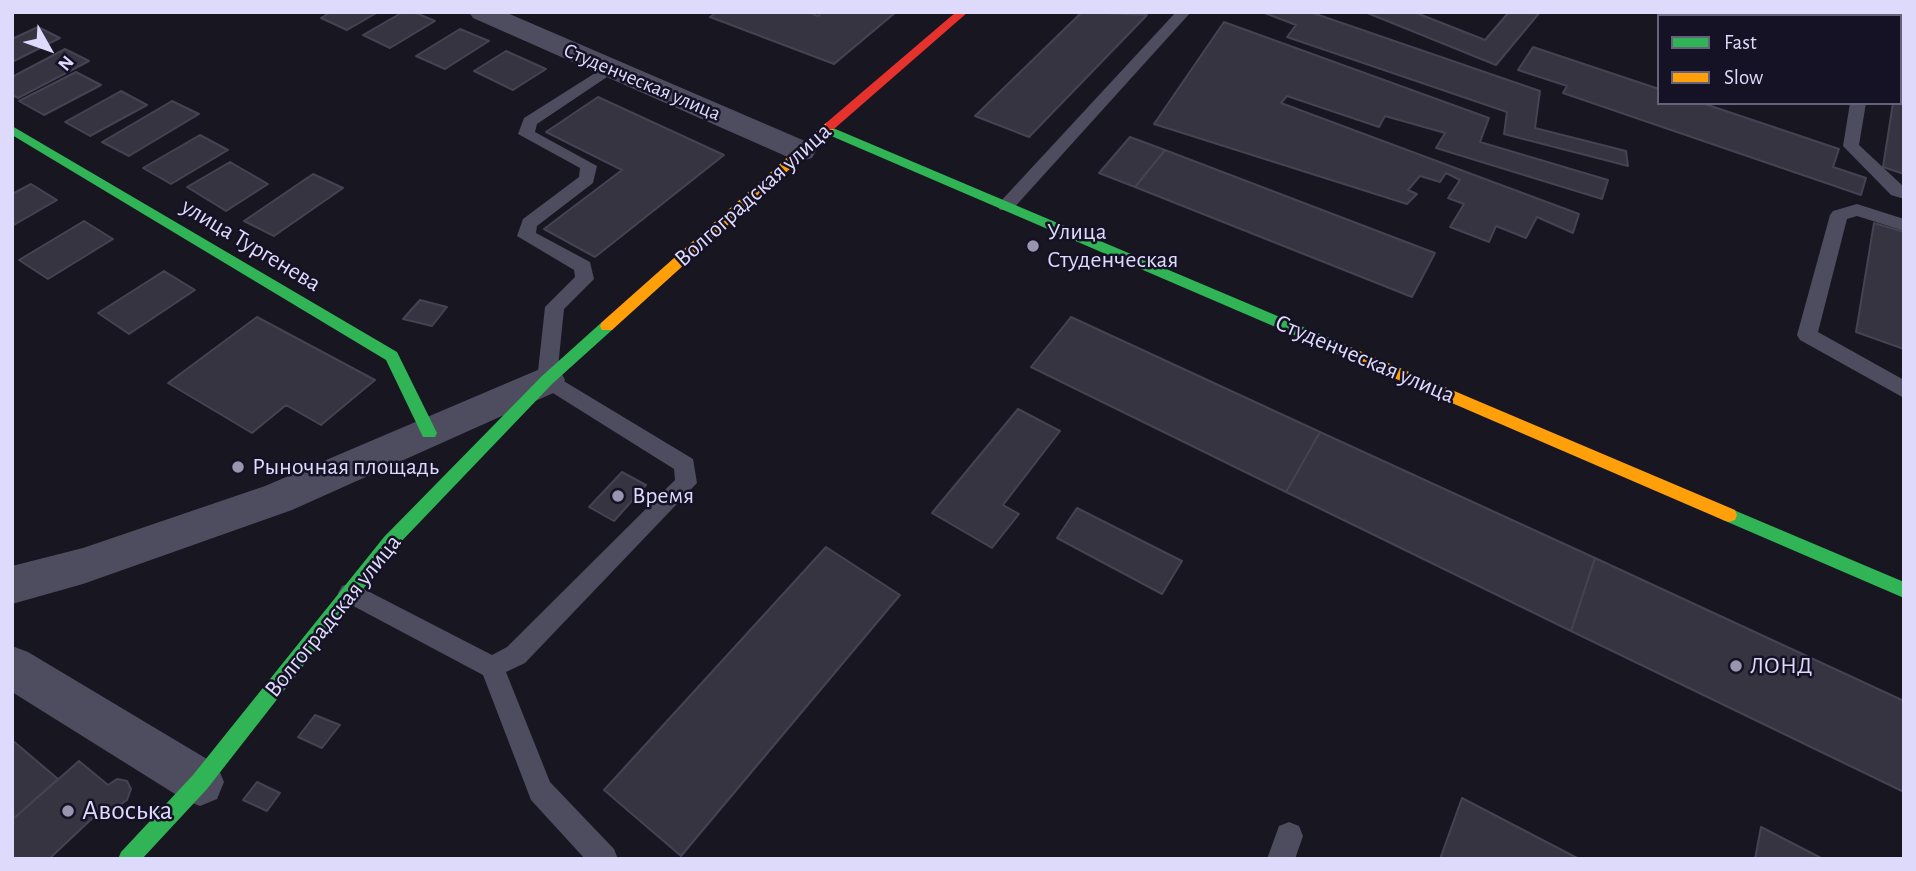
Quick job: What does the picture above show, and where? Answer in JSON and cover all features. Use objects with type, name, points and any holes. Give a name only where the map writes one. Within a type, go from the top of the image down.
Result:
[{"type":"street","name":"Студенческая улица","points":[[482,12],[555,32],[611,68],[801,151]]},
{"type":"street","name":"Волгоградская улица","points":[[128,859],[200,782],[390,542],[547,380],[801,151],[963,12]]},
{"type":"street","name":"улица Тургенева","points":[[12,130],[392,356],[429,433]]},
{"type":"street","name":"Студенческая улица","points":[[826,130],[1904,590]]},
{"type":"street","name":"Волгоградская улица","points":[[12,585],[83,566],[278,498],[547,380]]},
{"type":"street","points":[[12,667],[200,782]]},
{"type":"lane","points":[[1006,206],[1184,12]]},
{"type":"lane","points":[[492,667],[516,654],[686,483],[685,465],[547,380],[555,307],[585,279],[583,267],[526,236],[529,223],[587,179],[589,166],[526,134],[530,122],[611,68]]},
{"type":"lane","points":[[1858,105],[1850,146],[1897,191],[1904,193]]},
{"type":"lane","points":[[1904,225],[1857,210],[1839,215],[1807,334],[1904,390]]},
{"type":"lane","points":[[350,593],[492,667],[540,791],[604,859]]},
{"type":"building","points":[[331,12],[378,12],[347,30],[321,18]]},
{"type":"building","points":[[403,12],[414,12],[435,21],[390,48],[363,35]]},
{"type":"building","points":[[717,12],[808,12],[818,16],[822,12],[896,12],[834,64],[710,17]]},
{"type":"building","points":[[1082,12],[1147,15],[1029,137],[975,116]]},
{"type":"building","points":[[1262,12],[1310,12],[1540,91],[1535,128],[1626,151],[1628,166],[1504,134],[1507,112],[1287,37],[1296,25]]},
{"type":"building","points":[[1365,12],[1414,12],[1485,40],[1509,12],[1540,12],[1496,65]]},
{"type":"building","points":[[1757,12],[1828,14],[1758,14]]},
{"type":"building","points":[[1224,22],[1489,118],[1480,142],[1608,180],[1602,199],[1436,148],[1445,133],[1385,116],[1379,127],[1287,96],[1281,103],[1579,214],[1573,233],[1537,217],[1526,238],[1496,226],[1489,242],[1450,227],[1464,204],[1448,198],[1460,180],[1446,173],[1440,182],[1420,176],[1408,190],[1417,194],[1407,204],[1154,124]]},
{"type":"building","points":[[38,27],[60,38],[12,62],[12,39]]},
{"type":"building","points":[[460,29],[489,41],[445,69],[416,56]]},
{"type":"building","points":[[1533,47],[1657,88],[1657,105],[1708,105],[1839,149],[1833,167],[1866,178],[1861,195],[1563,93],[1567,86],[1518,70]]},
{"type":"building","points":[[65,49],[89,61],[18,98],[12,95],[12,77]]},
{"type":"building","points":[[506,51],[546,69],[513,90],[474,71]]},
{"type":"building","points":[[76,72],[101,85],[44,115],[19,101]]},
{"type":"building","points":[[1902,84],[1904,174],[1883,167],[1893,105],[1902,105]]},
{"type":"building","points":[[121,91],[147,105],[90,136],[65,122]]},
{"type":"building","points":[[598,97],[724,155],[595,257],[544,229],[622,170],[546,132]]},
{"type":"building","points":[[172,101],[199,114],[129,156],[102,142]]},
{"type":"building","points":[[200,135],[228,150],[171,184],[143,168]]},
{"type":"building","points":[[1130,137],[1165,150],[1135,187],[1099,173]]},
{"type":"building","points":[[1165,150],[1435,253],[1412,297],[1135,187]]},
{"type":"building","points":[[230,162],[268,184],[226,211],[187,187]]},
{"type":"building","points":[[313,174],[343,188],[274,236],[244,221]]},
{"type":"building","points":[[31,184],[57,200],[12,226],[12,194]]},
{"type":"building","points":[[84,221],[113,239],[48,279],[19,260]]},
{"type":"building","points":[[1874,223],[1904,232],[1904,349],[1856,332]]},
{"type":"building","points":[[164,271],[195,290],[129,334],[98,313]]},
{"type":"building","points":[[420,300],[447,307],[432,326],[403,319]]},
{"type":"building","points":[[257,317],[375,380],[321,425],[286,405],[252,433],[168,383]]},
{"type":"building","points":[[1071,317],[1320,432],[1286,492],[1031,367]]},
{"type":"building","points":[[1018,409],[1060,431],[1003,505],[1019,514],[992,548],[932,513]]},
{"type":"building","points":[[1320,432],[1595,558],[1571,631],[1286,492]]},
{"type":"building","name":"Время","points":[[622,472],[646,485],[614,521],[589,507]]},
{"type":"building","points":[[1077,508],[1182,561],[1162,594],[1057,538]]},
{"type":"building","points":[[826,547],[900,595],[681,856],[604,790]]},
{"type":"building","name":"ЛОНД","points":[[1595,558],[1904,701],[1904,792],[1571,631]]},
{"type":"building","points":[[315,715],[340,725],[322,748],[298,737]]},
{"type":"building","points":[[12,740],[58,779],[13,819],[12,818]]},
{"type":"building","name":"Авоська","points":[[79,761],[108,785],[117,779],[127,781],[131,789],[127,800],[110,812],[99,812],[49,859],[12,859],[12,820]]},
{"type":"building","points":[[257,782],[280,793],[267,811],[243,800]]},
{"type":"building","points":[[1462,798],[1579,859],[1440,859]]},
{"type":"building","points":[[1761,827],[1823,859],[1755,859]]},
{"type":"traffic: fast","points":[[826,129],[1341,349]]},
{"type":"traffic: fast","points":[[12,130],[392,356],[429,433]]},
{"type":"traffic: fast","points":[[128,859],[200,782],[390,542],[547,380],[607,326]]},
{"type":"traffic: fast","points":[[1729,515],[1904,590]]},
{"type":"traffic: slow","points":[[607,326],[830,126]]},
{"type":"traffic: slow","points":[[1341,349],[1729,515]]},
{"type":"traffic: jam","points":[[830,126],[963,12]]},
{"type":"place","name":"Улица Студенческая","points":[[1033,246]]},
{"type":"place","name":"Рыночная площадь","points":[[238,467]]},
{"type":"place","name":"Время","points":[[618,496]]},
{"type":"place","name":"ЛОНД","points":[[1736,666]]},
{"type":"place","name":"Авоська","points":[[68,811]]}]
